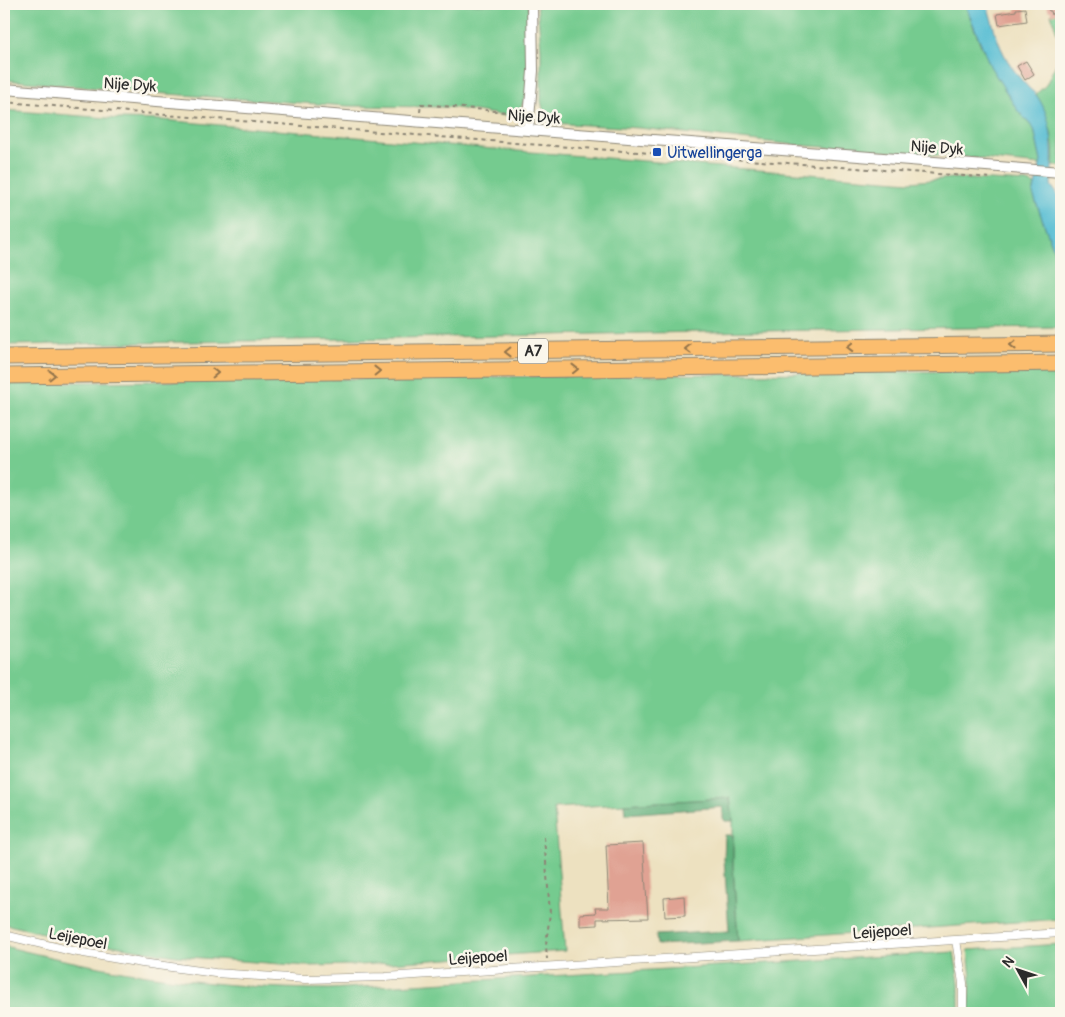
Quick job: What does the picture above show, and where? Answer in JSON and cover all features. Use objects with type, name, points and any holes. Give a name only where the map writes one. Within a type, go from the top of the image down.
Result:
[{"type":"highway","name":"A7","points":[[4,357],[1061,344]]},
{"type":"highway","name":"A7","points":[[4,376],[1061,363]]},
{"type":"street","points":[[528,130],[533,72],[532,4]]},
{"type":"street","name":"Nije Dyk","points":[[4,89],[1061,172]]},
{"type":"street","name":"Leijepoel","points":[[4,935],[72,951],[142,964],[254,977],[306,979],[375,977],[1061,933]]},
{"type":"street","points":[[956,940],[963,983],[963,1013]]},
{"type":"path","points":[[1044,4],[1046,11]]},
{"type":"path","name":"Nije Dyk","points":[[4,102],[1001,178]]},
{"type":"path","points":[[420,112],[421,104],[517,113],[521,105]]},
{"type":"path","points":[[544,837],[550,913],[546,945],[547,966]]},
{"type":"green space","points":[[4,4],[528,4],[531,48],[530,79],[527,93],[513,117],[450,107],[348,106],[167,94],[4,80]]},
{"type":"green space","points":[[537,4],[965,4],[981,46],[1018,111],[1034,129],[1041,161],[1040,165],[963,157],[796,145],[639,128],[550,123],[545,118],[541,101],[541,49]]},
{"type":"green space","points":[[1061,11],[1061,46],[1051,14]]},
{"type":"green space","points":[[1061,53],[1061,166],[1053,166],[1054,157],[1050,129],[1036,94],[1046,85]]},
{"type":"green space","points":[[4,110],[120,119],[163,120],[493,149],[910,182],[953,178],[1028,182],[1035,185],[1033,194],[1061,270],[1061,327],[4,345]]},
{"type":"green space","points":[[1061,370],[1061,919],[738,941],[733,868],[733,820],[730,798],[554,808],[565,951],[360,965],[307,966],[176,956],[60,937],[4,924],[4,383]]},
{"type":"green space","points":[[730,798],[733,821],[725,821],[723,818],[723,807],[625,814],[624,804]]},
{"type":"green space","points":[[725,835],[733,835],[733,868],[738,941],[657,945],[656,935],[729,931],[724,859]]},
{"type":"green space","points":[[1061,944],[1061,1013],[969,1013],[971,978],[968,950]]},
{"type":"green space","points":[[4,946],[84,964],[165,978],[247,986],[329,989],[954,952],[959,983],[959,1013],[4,1013]]},
{"type":"water","points":[[965,4],[987,4],[1004,54],[1010,65],[1037,96],[1047,117],[1052,139],[1051,185],[1061,200],[1061,270],[1033,194],[1041,161],[1034,129],[1018,111],[990,66]]},
{"type":"building","points":[[1046,4],[1058,4],[1060,8],[1056,9],[1060,9],[1061,12],[1052,15]]},
{"type":"building","points":[[1025,8],[1027,21],[999,25],[997,14]]},
{"type":"building","points":[[1026,61],[1034,74],[1025,80],[1017,66]]},
{"type":"building","points":[[643,843],[648,918],[597,919],[597,925],[580,926],[580,914],[596,913],[595,908],[609,908],[606,845]]},
{"type":"building","points":[[684,896],[685,916],[665,917],[664,898]]},
{"type":"place","name":"Uitwellingerga","points":[[657,152]]}]
